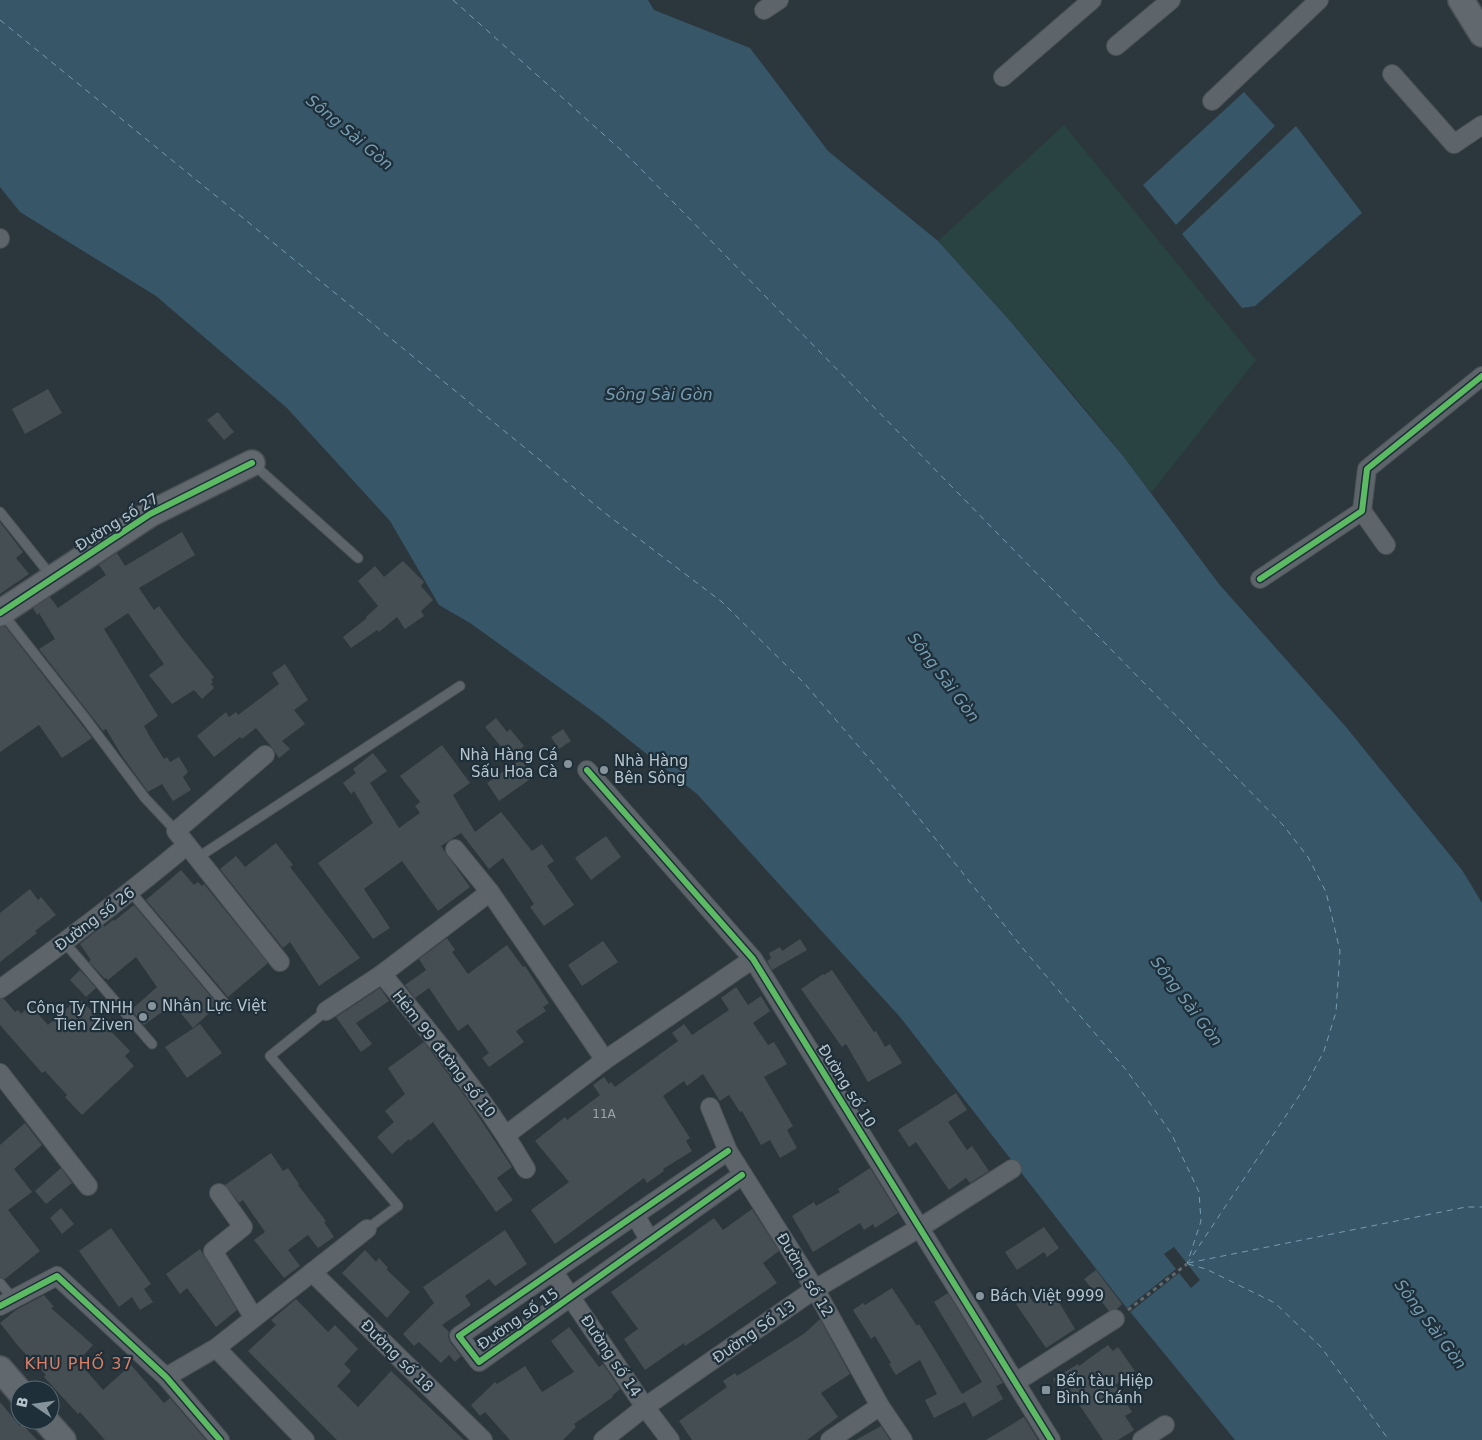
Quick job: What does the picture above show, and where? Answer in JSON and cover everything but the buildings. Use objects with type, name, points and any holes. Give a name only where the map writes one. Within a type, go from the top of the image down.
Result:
[{"type":"street","points":[[764,10],[779,0]]},
{"type":"street","points":[[1003,77],[1092,0]]},
{"type":"street","points":[[1116,46],[1170,0]]},
{"type":"street","points":[[1212,102],[1319,0]]},
{"type":"street","points":[[1462,0],[1482,34]]},
{"type":"street","points":[[1392,74],[1454,144],[1482,125]]},
{"type":"street","points":[[1386,545],[1362,511],[1367,469],[1482,376]]},
{"type":"street","name":"Đường số 27","points":[[1,612],[150,514],[252,463]]},
{"type":"street","points":[[1260,579],[1362,511]]},
{"type":"street","points":[[265,755],[176,831],[280,962]]},
{"type":"street","name":"Đường số 10","points":[[587,770],[753,959],[1051,1440]]},
{"type":"street","points":[[455,849],[490,892],[606,1060]]},
{"type":"street","name":"Đường số 26","points":[[0,988],[65,943],[131,892],[192,852]]},
{"type":"street","points":[[326,1011],[382,974],[490,892]]},
{"type":"street","points":[[506,1135],[606,1060],[753,959]]},
{"type":"street","name":"Hẻm 99 đường số 10","points":[[382,974],[431,1033],[506,1135],[526,1169]]},
{"type":"street","points":[[0,1073],[88,1186]]},
{"type":"street","name":"Đường số 12","points":[[710,1107],[728,1151],[815,1289],[880,1406],[903,1440]]},
{"type":"street","name":"Đường số 15","points":[[728,1151],[459,1336],[480,1362],[742,1175]]},
{"type":"street","name":"Đường Số 13","points":[[603,1440],[645,1407],[815,1289],[920,1228],[1012,1169]]},
{"type":"street","points":[[219,1193],[244,1227],[212,1251],[254,1318]]},
{"type":"street","points":[[635,1215],[650,1241]]},
{"type":"street","points":[[166,1376],[216,1348],[367,1229]]},
{"type":"street","name":"Đường số 14","points":[[553,1271],[645,1407],[670,1440]]},
{"type":"street","name":"Đường số 18","points":[[312,1272],[483,1440]]},
{"type":"street","points":[[7,1303],[57,1276],[166,1376],[220,1440]]},
{"type":"street","points":[[1016,1382],[1115,1319]]},
{"type":"street","points":[[216,1348],[305,1440]]},
{"type":"street","points":[[0,1369],[10,1380]]},
{"type":"street","points":[[830,1440],[880,1406]]},
{"type":"street","points":[[1142,1440],[1165,1425]]},
{"type":"street","points":[[54,1430],[63,1440]]},
{"type":"lane","name":"Đường số 27","points":[[252,463],[358,558]]},
{"type":"lane","points":[[0,512],[52,578]]},
{"type":"lane","points":[[1,612],[85,718],[144,798],[176,831]]},
{"type":"lane","points":[[192,852],[460,686]]},
{"type":"lane","points":[[131,892],[226,1005]]},
{"type":"lane","points":[[65,943],[152,1044]]},
{"type":"lane","points":[[326,1011],[270,1056],[398,1206],[367,1229]]},
{"type":"lane","points":[[0,1283],[7,1303]]},
{"type":"path","points":[[1115,1319],[1187,1264]]},
{"type":"green space","points":[[1064,125],[1256,360],[1151,493],[1048,364],[938,241]]},
{"type":"water","name":"Sông Sài Gòn","points":[[0,0],[648,0],[654,10],[750,48],[828,151],[938,241],[1011,322],[1123,456],[1219,584],[1346,727],[1462,870],[1482,903],[1482,1440],[1235,1440],[1118,1297],[900,1017],[697,794],[599,716],[470,623],[439,605],[390,521],[287,408],[156,296],[20,212],[0,187]]},
{"type":"water","points":[[1244,92],[1275,126],[1176,225],[1143,185]]},
{"type":"water","points":[[1296,126],[1362,213],[1255,306],[1242,308],[1182,234]]},
{"type":"pier","points":[[1174,1247],[1200,1280],[1191,1288],[1179,1273],[1130,1312],[1127,1308],[1176,1269],[1164,1254]]},
{"type":"ferry route","points":[[453,0],[631,159],[1283,825],[1308,857],[1326,892],[1340,951],[1336,1012],[1324,1051],[1305,1087],[1189,1261]]},
{"type":"ferry route","points":[[0,20],[605,513],[722,602],[805,684],[902,797],[1025,951],[1127,1071],[1171,1133],[1199,1192],[1201,1221],[1187,1264]]},
{"type":"ferry route","points":[[1188,1263],[1466,1207],[1482,1207]]},
{"type":"ferry route","points":[[1188,1264],[1206,1269],[1275,1303],[1321,1347],[1389,1440]]},
{"type":"cycle path","points":[[1260,579],[1362,511],[1367,469],[1482,376]]},
{"type":"cycle path","points":[[0,613],[150,514],[252,463]]},
{"type":"cycle path","points":[[587,770],[753,959],[1051,1440]]},
{"type":"cycle path","points":[[728,1151],[459,1336],[479,1362],[742,1175]]},
{"type":"cycle path","points":[[0,1306],[57,1276],[166,1377],[220,1440]]},
{"type":"place","name":"Nhà Hàng Cá Sấu Hoa Cà","points":[[568,764]]},
{"type":"place","name":"Nhà Hàng Bên Sông","points":[[604,770]]},
{"type":"place","name":"Nhân Lực Việt","points":[[152,1006]]},
{"type":"place","name":"Công Ty TNHH Tien Ziven","points":[[143,1017]]},
{"type":"place","name":"Bách Việt 9999","points":[[980,1296]]},
{"type":"place","name":"Bến tàu Hiệp Bình Chánh","points":[[1046,1390]]},
{"type":"district","name":"KHU PHỐ 37","points":[[79,1363]]}]
